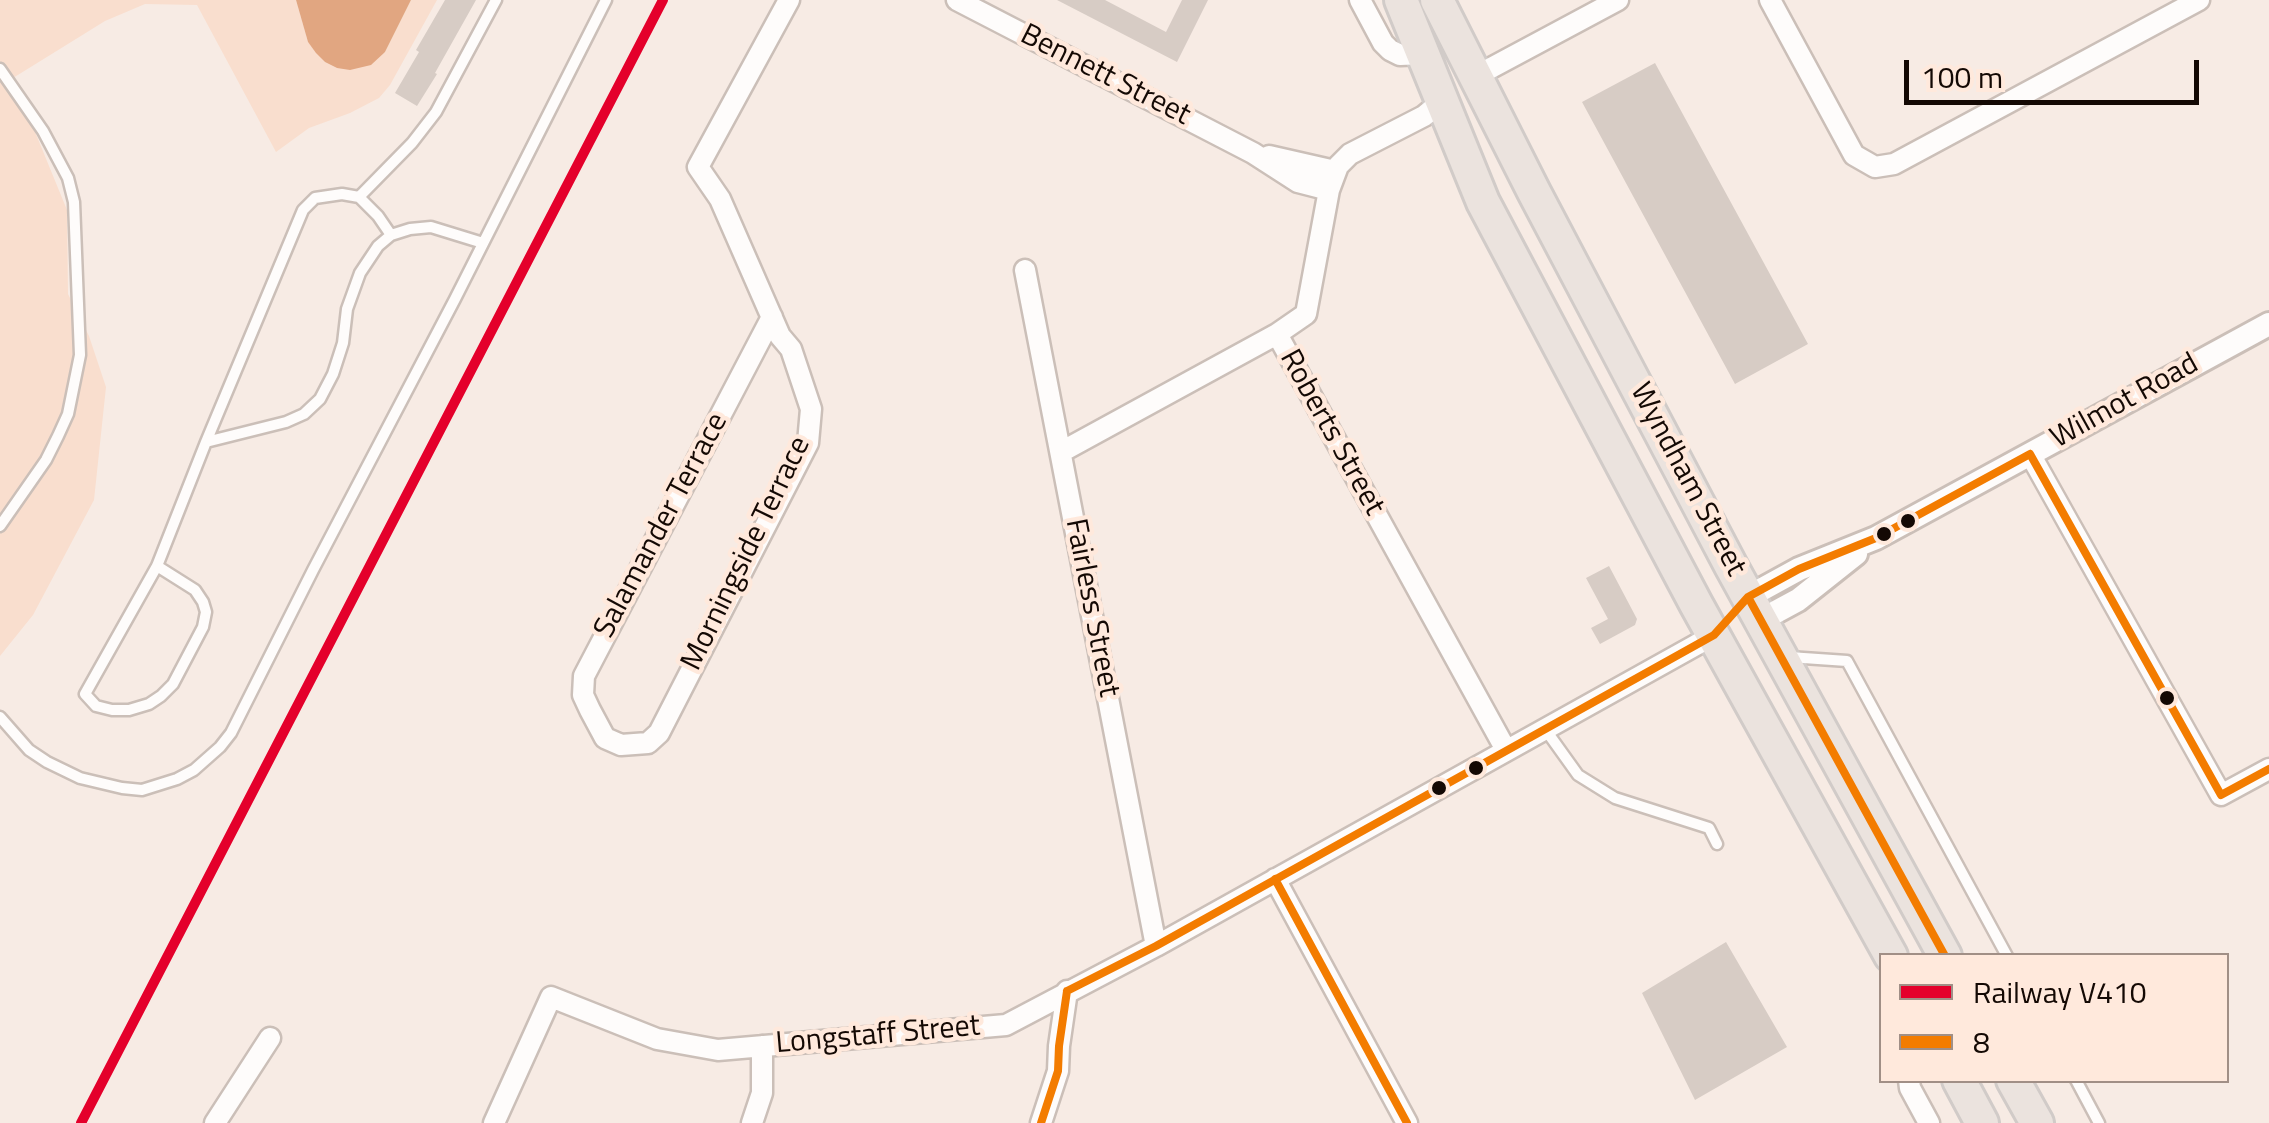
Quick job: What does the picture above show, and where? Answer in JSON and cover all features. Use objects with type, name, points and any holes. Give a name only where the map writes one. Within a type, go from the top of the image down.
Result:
[{"type":"highway","name":"Wyndham Street","points":[[1401,0],[1483,202],[1714,636],[1889,953]]},
{"type":"highway","name":"Wyndham Street","points":[[1438,0],[1534,192],[1754,608],[1942,953]]},
{"type":"highway","points":[[1441,102],[1476,76]]},
{"type":"highway","points":[[1714,636],[1754,608]]},
{"type":"highway","points":[[1961,1083],[1982,1123]]},
{"type":"highway","points":[[2016,1083],[2037,1123]]},
{"type":"street","name":"Morningside Terrace","points":[[606,738],[621,745],[636,745],[648,743],[658,733],[808,443],[811,409],[791,349],[780,336],[720,200],[698,167],[789,0]]},
{"type":"street","name":"Bennett Street","points":[[958,0],[1252,153],[1298,182],[1332,180]]},
{"type":"street","points":[[1360,0],[1390,50],[1423,54]]},
{"type":"street","points":[[1476,76],[1618,0]]},
{"type":"street","points":[[1770,0],[1854,156],[1875,167],[1894,164],[2199,0]]},
{"type":"street","points":[[1332,180],[1350,154],[1424,116],[1441,102]]},
{"type":"street","name":"Roberts Street","points":[[1332,180],[1306,314],[1277,334],[1506,750]]},
{"type":"street","name":"Fairless Street","points":[[1025,270],[1156,946]]},
{"type":"street","name":"Salamander Terrace","points":[[606,738],[583,695],[584,676],[772,316]]},
{"type":"street","name":"Wilmot Road","points":[[1754,608],[1798,600],[1876,538],[2269,324]]},
{"type":"street","points":[[1060,452],[1277,334]]},
{"type":"street","points":[[2030,454],[2221,795],[2269,769]]},
{"type":"street","name":"Longstaff Street","points":[[494,1123],[550,997],[656,1040],[718,1050],[1006,1024],[1156,946],[1714,636]]},
{"type":"street","points":[[1275,879],[1408,1123]]},
{"type":"street","points":[[1041,1123],[1058,1071],[1067,991]]},
{"type":"street","points":[[216,1123],[270,1038]]},
{"type":"street","points":[[752,1123],[762,1094],[762,1046]]},
{"type":"street","points":[[1909,1083],[1928,1123]]},
{"type":"lane","points":[[358,197],[412,143],[436,112],[496,0]]},
{"type":"lane","points":[[0,716],[29,750],[65,772],[103,785],[142,790],[177,779],[208,760],[231,734],[606,0]]},
{"type":"lane","points":[[0,68],[68,178],[74,202],[80,356],[68,414],[58,436],[0,526]]},
{"type":"lane","points":[[157,566],[195,590],[206,612],[203,627],[173,684],[161,696],[129,710],[96,706],[84,694],[157,566],[303,210],[315,198],[342,194],[358,197],[391,235]]},
{"type":"lane","points":[[206,442],[286,422],[304,414],[320,399],[343,343],[348,309],[360,273],[378,246],[391,235],[431,227],[483,243]]},
{"type":"lane","points":[[1782,657],[1847,661],[2006,953]]},
{"type":"lane","points":[[1545,728],[1578,775],[1615,798],[1709,828],[1717,844]]},
{"type":"lane","points":[[2078,1083],[2099,1123]]},
{"type":"shaded area","points":[[0,0],[296,0],[308,42],[325,62],[337,68],[385,52],[411,0],[437,0],[379,98],[309,128],[276,152],[197,5],[145,4],[105,21],[13,78],[67,210],[68,294],[89,336],[106,387],[94,500],[33,615],[0,656]]},
{"type":"shaded area","points":[[296,0],[411,0],[385,52],[371,65],[350,70],[325,62],[316,53],[308,42]]},
{"type":"building","points":[[445,0],[476,0],[417,106],[395,93]]},
{"type":"building","points":[[1057,0],[1105,0],[1166,32],[1182,0],[1208,0],[1177,62]]},
{"type":"building","points":[[1655,63],[1808,344],[1735,384],[1582,102]]},
{"type":"building","points":[[1609,566],[1637,619],[1635,625],[1600,644],[1591,628],[1608,619],[1586,578]]},
{"type":"building","points":[[1726,942],[1787,1047],[1695,1100],[1642,993]]},
{"type":"rail line","name":"V410","points":[[81,1123],[663,0]]},
{"type":"transit line","name":"8","points":[[2030,454],[2221,795],[2269,769]]},
{"type":"transit line","name":"8","points":[[1067,991],[1156,946],[1714,635],[1748,597],[1799,569],[1876,538],[2030,454]]},
{"type":"transit line","name":"8","points":[[1748,597],[1943,953]]},
{"type":"transit line","name":"8","points":[[1275,879],[1407,1123]]},
{"type":"transit line","name":"8","points":[[1041,1123],[1058,1071],[1067,991]]}]
